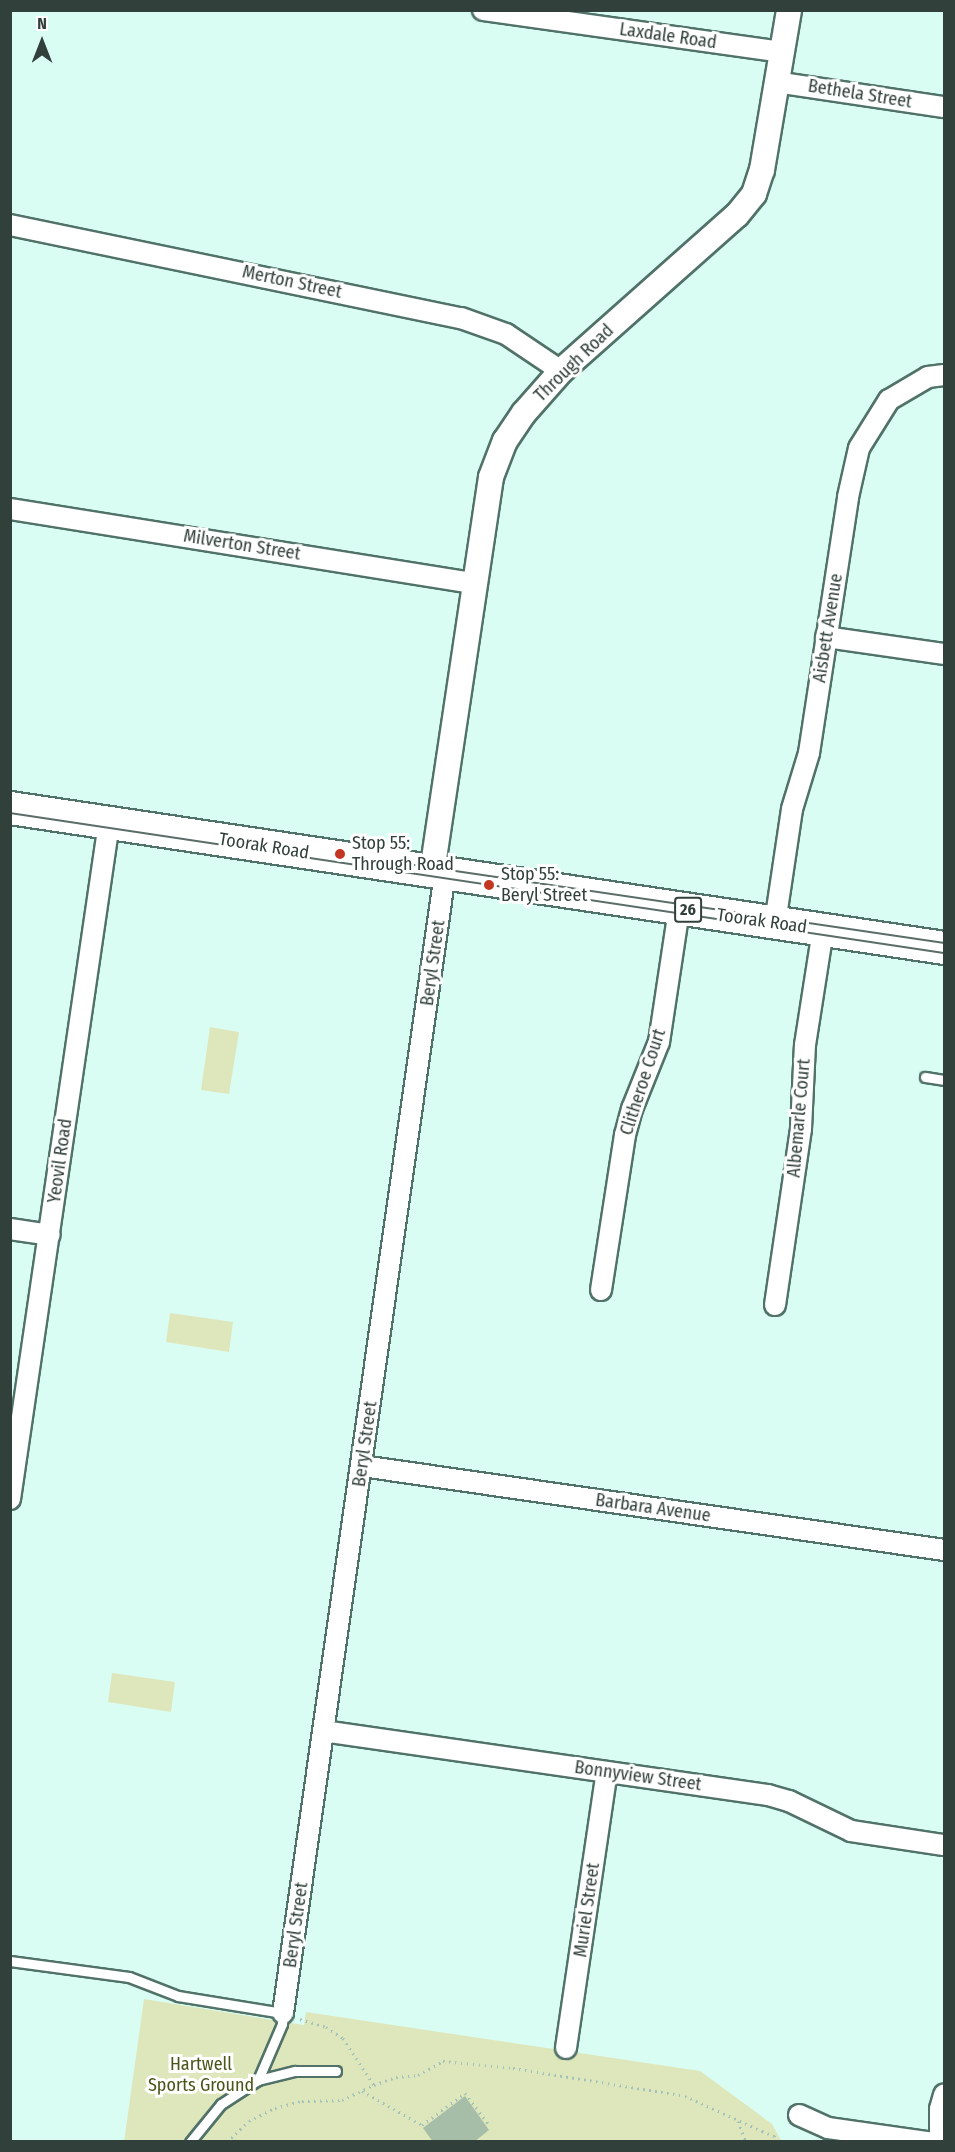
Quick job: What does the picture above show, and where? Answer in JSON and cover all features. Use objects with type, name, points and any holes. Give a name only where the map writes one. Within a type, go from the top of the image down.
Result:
[{"type":"highway","name":"Toorak Road","points":[[10,808],[945,948]]},
{"type":"street","name":"Laxdale Road","points":[[483,10],[782,52]]},
{"type":"street","name":"Through Road","points":[[438,873],[474,584],[491,477],[505,441],[524,413],[561,371],[737,215],[754,194],[762,170],[789,10]]},
{"type":"street","name":"Bethela Street","points":[[776,82],[945,107]]},
{"type":"street","name":"Merton Street","points":[[10,225],[460,318],[506,334],[561,371]]},
{"type":"street","name":"Aisbett Avenue","points":[[775,923],[792,809],[809,753],[848,497],[859,448],[889,400],[928,377],[945,375]]},
{"type":"street","name":"Milverton Street","points":[[10,509],[474,584]]},
{"type":"street","points":[[826,637],[945,654]]},
{"type":"street","name":"Yeovil Road","points":[[10,1499],[109,823]]},
{"type":"street","name":"Beryl Street","points":[[292,2017],[323,1731],[362,1466],[438,873]]},
{"type":"street","name":"Clitheroe Court","points":[[601,1290],[625,1135],[632,1109],[659,1042],[679,909]]},
{"type":"street","name":"Albemarle Court","points":[[775,1305],[801,1130],[806,1045],[823,930]]},
{"type":"street","points":[[10,1229],[50,1235]]},
{"type":"street","name":"Barbara Avenue","points":[[362,1466],[945,1550]]},
{"type":"street","name":"Bonnyview Street","points":[[323,1731],[779,1797],[851,1831],[945,1845]]},
{"type":"street","name":"Muriel Street","points":[[566,2048],[607,1772]]},
{"type":"street","points":[[940,2142],[940,2109],[945,2095]]},
{"type":"street","points":[[799,2115],[828,2128],[928,2142]]},
{"type":"street","points":[[940,2142],[945,2128]]},
{"type":"lane","points":[[925,1077],[945,1080]]},
{"type":"lane","points":[[10,1961],[129,1977],[178,1996],[292,2017],[258,2080]]},
{"type":"lane","points":[[190,2142],[221,2104],[258,2080],[296,2071],[336,2071]]},
{"type":"path","points":[[292,2017],[326,2027],[343,2038],[374,2085]]},
{"type":"path","points":[[227,2142],[249,2121],[275,2108],[302,2101],[342,2100],[396,2077],[418,2075],[443,2061],[535,2071],[677,2095],[774,2136]]},
{"type":"path","points":[[363,2091],[422,2126],[465,2093],[489,2126]]},
{"type":"path","points":[[738,2121],[746,2142]]},
{"type":"path","points":[[773,2142],[774,2136],[778,2133]]},
{"type":"green space","points":[[210,1027],[239,1032],[229,1094],[201,1090]]},
{"type":"green space","points":[[170,1313],[233,1322],[229,1352],[166,1342]]},
{"type":"green space","points":[[112,1673],[175,1682],[171,1712],[108,1702]]},
{"type":"green space","name":"Hartwell Sports Ground","points":[[144,1999],[304,2025],[306,2012],[700,2071],[772,2124],[782,2142],[124,2142]]},
{"type":"building","points":[[465,2096],[489,2130],[474,2142],[433,2142],[423,2128]]},
{"type":"tram line","points":[[10,813],[944,953]]},
{"type":"tram line","points":[[408,864],[944,943]]},
{"type":"place","name":"Stop 55: Through Road","points":[[340,854]]},
{"type":"place","name":"Stop 55: Beryl Street","points":[[489,885]]}]
